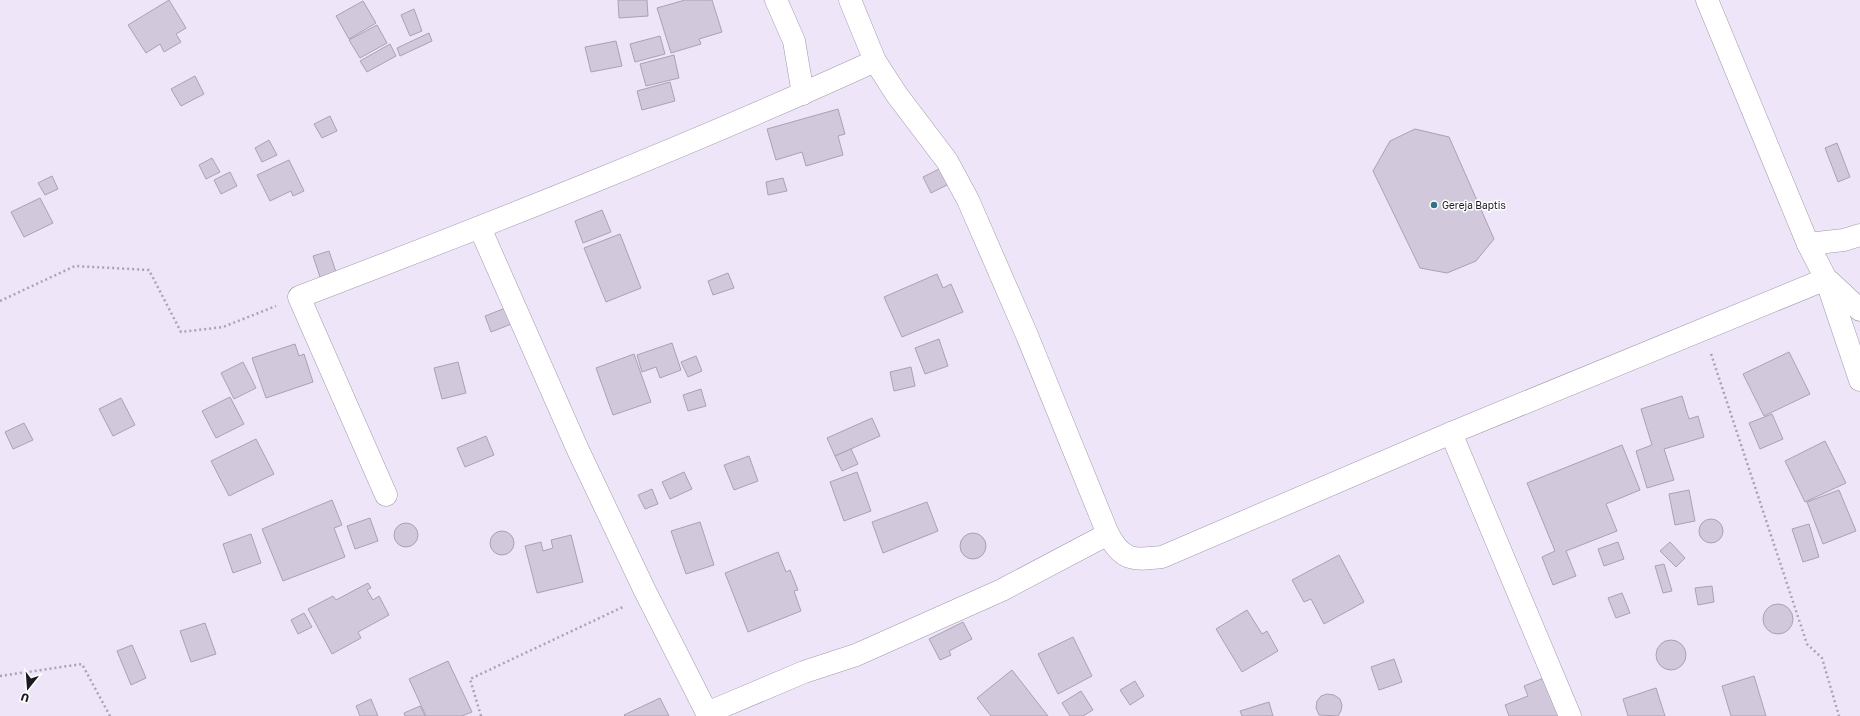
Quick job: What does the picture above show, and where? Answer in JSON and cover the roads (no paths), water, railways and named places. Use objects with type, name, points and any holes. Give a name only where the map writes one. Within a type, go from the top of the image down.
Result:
[{"type":"street","points":[[776,0],[794,41],[803,94]]},
{"type":"street","points":[[850,0],[875,61],[897,95],[947,161],[968,200],[1029,340],[1108,534],[1114,545],[1134,560],[1162,557],[1451,433],[1826,279]]},
{"type":"street","points":[[1708,0],[1808,244],[1826,279],[1860,380]]},
{"type":"street","points":[[386,495],[299,297],[480,228],[803,94],[875,61]]},
{"type":"street","points":[[480,228],[578,450],[647,596],[707,713],[804,672],[856,655],[1002,590],[1108,534]]},
{"type":"street","points":[[1808,244],[1844,240],[1860,235]]},
{"type":"street","points":[[1826,279],[1860,310]]},
{"type":"street","points":[[1451,433],[1570,716]]},
{"type":"place","name":"Gereja Baptis","points":[[1434,205]]}]
